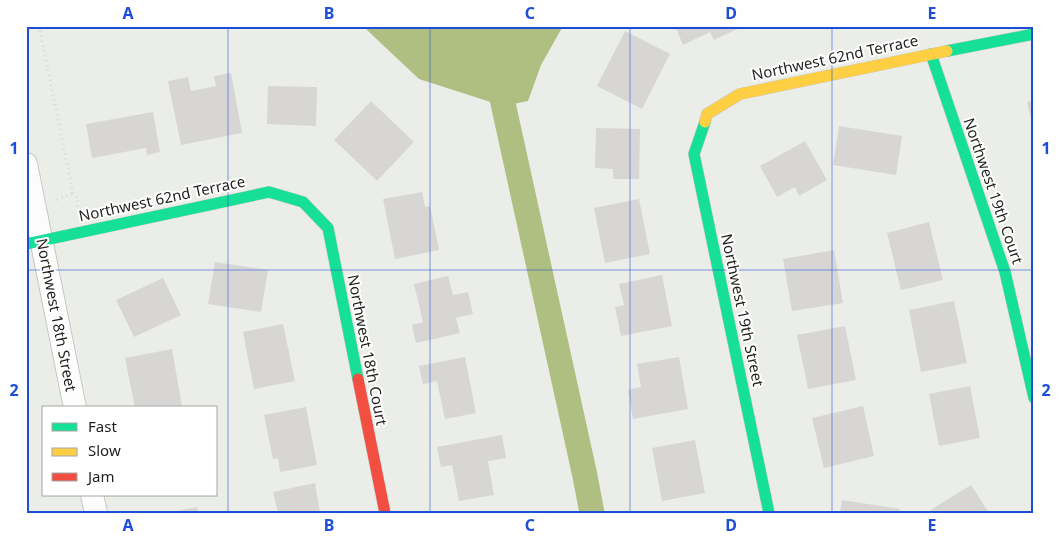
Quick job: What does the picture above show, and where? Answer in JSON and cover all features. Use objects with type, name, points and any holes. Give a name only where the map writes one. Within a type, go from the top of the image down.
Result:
[{"type":"street","name":"Northwest 62nd Terrace","points":[[707,114],[740,94],[1034,34]]},
{"type":"street","name":"Northwest 19th Court","points":[[931,54],[1005,272],[1034,398]]},
{"type":"street","name":"Northwest 19th Street","points":[[707,114],[694,154],[769,513]]},
{"type":"street","name":"Northwest 18th Street","points":[[26,164],[34,242],[75,406]]},
{"type":"street","name":"Northwest 62nd Terrace","points":[[34,242],[269,192],[303,202]]},
{"type":"street","name":"Northwest 18th Court","points":[[303,202],[328,228],[384,513]]},
{"type":"street","points":[[92,496],[96,513]]},
{"type":"path","points":[[39,26],[73,193]]},
{"type":"shaded area","points":[[365,26],[563,26],[541,65],[528,101],[503,106],[419,79]]},
{"type":"building","points":[[675,26],[738,26],[739,28],[714,40],[710,32],[683,45]]},
{"type":"building","points":[[625,31],[670,54],[642,109],[597,86]]},
{"type":"building","points":[[231,73],[242,133],[181,145],[168,81],[188,77],[191,91],[216,86],[214,76]]},
{"type":"building","points":[[268,86],[317,87],[316,126],[267,124]]},
{"type":"building","points":[[371,101],[414,142],[377,181],[334,140]]},
{"type":"building","points":[[1034,101],[1034,125],[1033,125],[1027,102]]},
{"type":"building","points":[[153,112],[160,152],[147,155],[146,148],[92,158],[86,124]]},
{"type":"building","points":[[839,126],[902,136],[896,175],[833,165]]},
{"type":"building","points":[[596,128],[640,129],[639,179],[613,179],[613,169],[595,168]]},
{"type":"building","points":[[805,141],[827,180],[799,196],[795,187],[777,197],[760,166]]},
{"type":"building","points":[[422,192],[425,207],[430,206],[439,250],[395,259],[383,199]]},
{"type":"building","points":[[639,199],[650,254],[605,263],[594,208]]},
{"type":"building","points":[[929,222],[943,280],[901,290],[887,233]]},
{"type":"building","points":[[834,250],[843,303],[792,311],[783,259]]},
{"type":"building","points":[[215,262],[268,270],[261,312],[208,304]]},
{"type":"building","points":[[662,275],[672,326],[621,336],[615,307],[624,305],[619,284]]},
{"type":"building","points":[[448,276],[453,295],[468,292],[473,314],[456,318],[460,333],[416,343],[412,325],[423,322],[414,284]]},
{"type":"building","points":[[163,278],[181,315],[134,337],[116,300]]},
{"type":"building","points":[[954,301],[967,363],[921,372],[909,310]]},
{"type":"building","points":[[283,324],[295,381],[254,389],[243,332]]},
{"type":"building","points":[[845,326],[856,380],[808,389],[797,335]]},
{"type":"building","points":[[172,349],[182,406],[135,406],[125,358]]},
{"type":"building","points":[[465,357],[476,413],[445,419],[437,381],[423,384],[419,366]]},
{"type":"building","points":[[679,357],[688,409],[633,419],[628,390],[641,387],[637,364]]},
{"type":"building","points":[[970,386],[980,438],[939,446],[929,394]]},
{"type":"building","points":[[863,406],[874,456],[824,468],[812,418]]},
{"type":"building","points":[[306,407],[317,465],[280,472],[278,458],[273,459],[264,415]]},
{"type":"building","points":[[502,435],[506,458],[488,461],[494,495],[459,501],[452,465],[441,467],[437,447]]},
{"type":"building","points":[[695,440],[705,493],[662,501],[652,448]]},
{"type":"building","points":[[315,483],[320,513],[278,513],[273,492]]},
{"type":"building","points":[[971,485],[989,513],[926,513]]},
{"type":"building","points":[[842,500],[900,509],[899,513],[840,513]]},
{"type":"building","points":[[197,507],[198,513],[171,513],[171,512]]},
{"type":"waterway","points":[[486,26],[592,513]]},
{"type":"traffic: fast","points":[[947,51],[1034,34]]},
{"type":"traffic: fast","points":[[931,54],[1005,272],[1034,398]]},
{"type":"traffic: fast","points":[[705,122],[694,154],[769,513]]},
{"type":"traffic: fast","points":[[26,244],[269,192],[303,202],[328,228],[358,379]]},
{"type":"traffic: slow","points":[[705,122],[707,114],[740,94],[947,51]]},
{"type":"traffic: jam","points":[[358,379],[385,513]]}]
